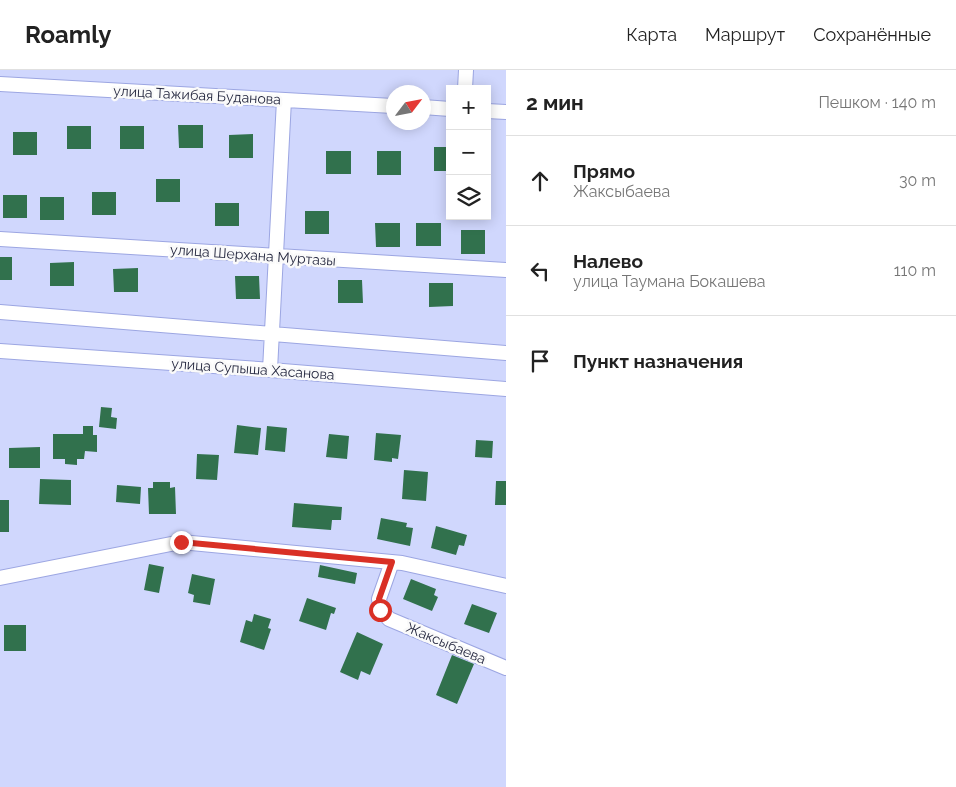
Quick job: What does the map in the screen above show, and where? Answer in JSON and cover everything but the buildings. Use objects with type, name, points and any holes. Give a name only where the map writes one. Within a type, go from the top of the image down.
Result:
[{"type":"street","points":[[465,85],[466,70]]},
{"type":"street","name":"улица Тажибая Буданова","points":[[0,84],[386,106]]},
{"type":"street","points":[[270,370],[284,100]]},
{"type":"street","points":[[431,107],[446,108]]},
{"type":"street","points":[[491,111],[506,112]]},
{"type":"street","name":"улица Шерхана Муртазы","points":[[0,239],[506,270]]},
{"type":"street","points":[[0,312],[506,353]]},
{"type":"street","name":"улица Супыша Хасанова","points":[[0,351],[270,370],[506,390]]},
{"type":"street","points":[[0,578],[181,542],[402,563],[506,586]]},
{"type":"street","name":"Жаксыбаева","points":[[392,562],[379,599],[380,610],[389,619],[506,668]]},
{"type":"route","points":[[181,542],[392,562],[379,599],[380,610]]}]
